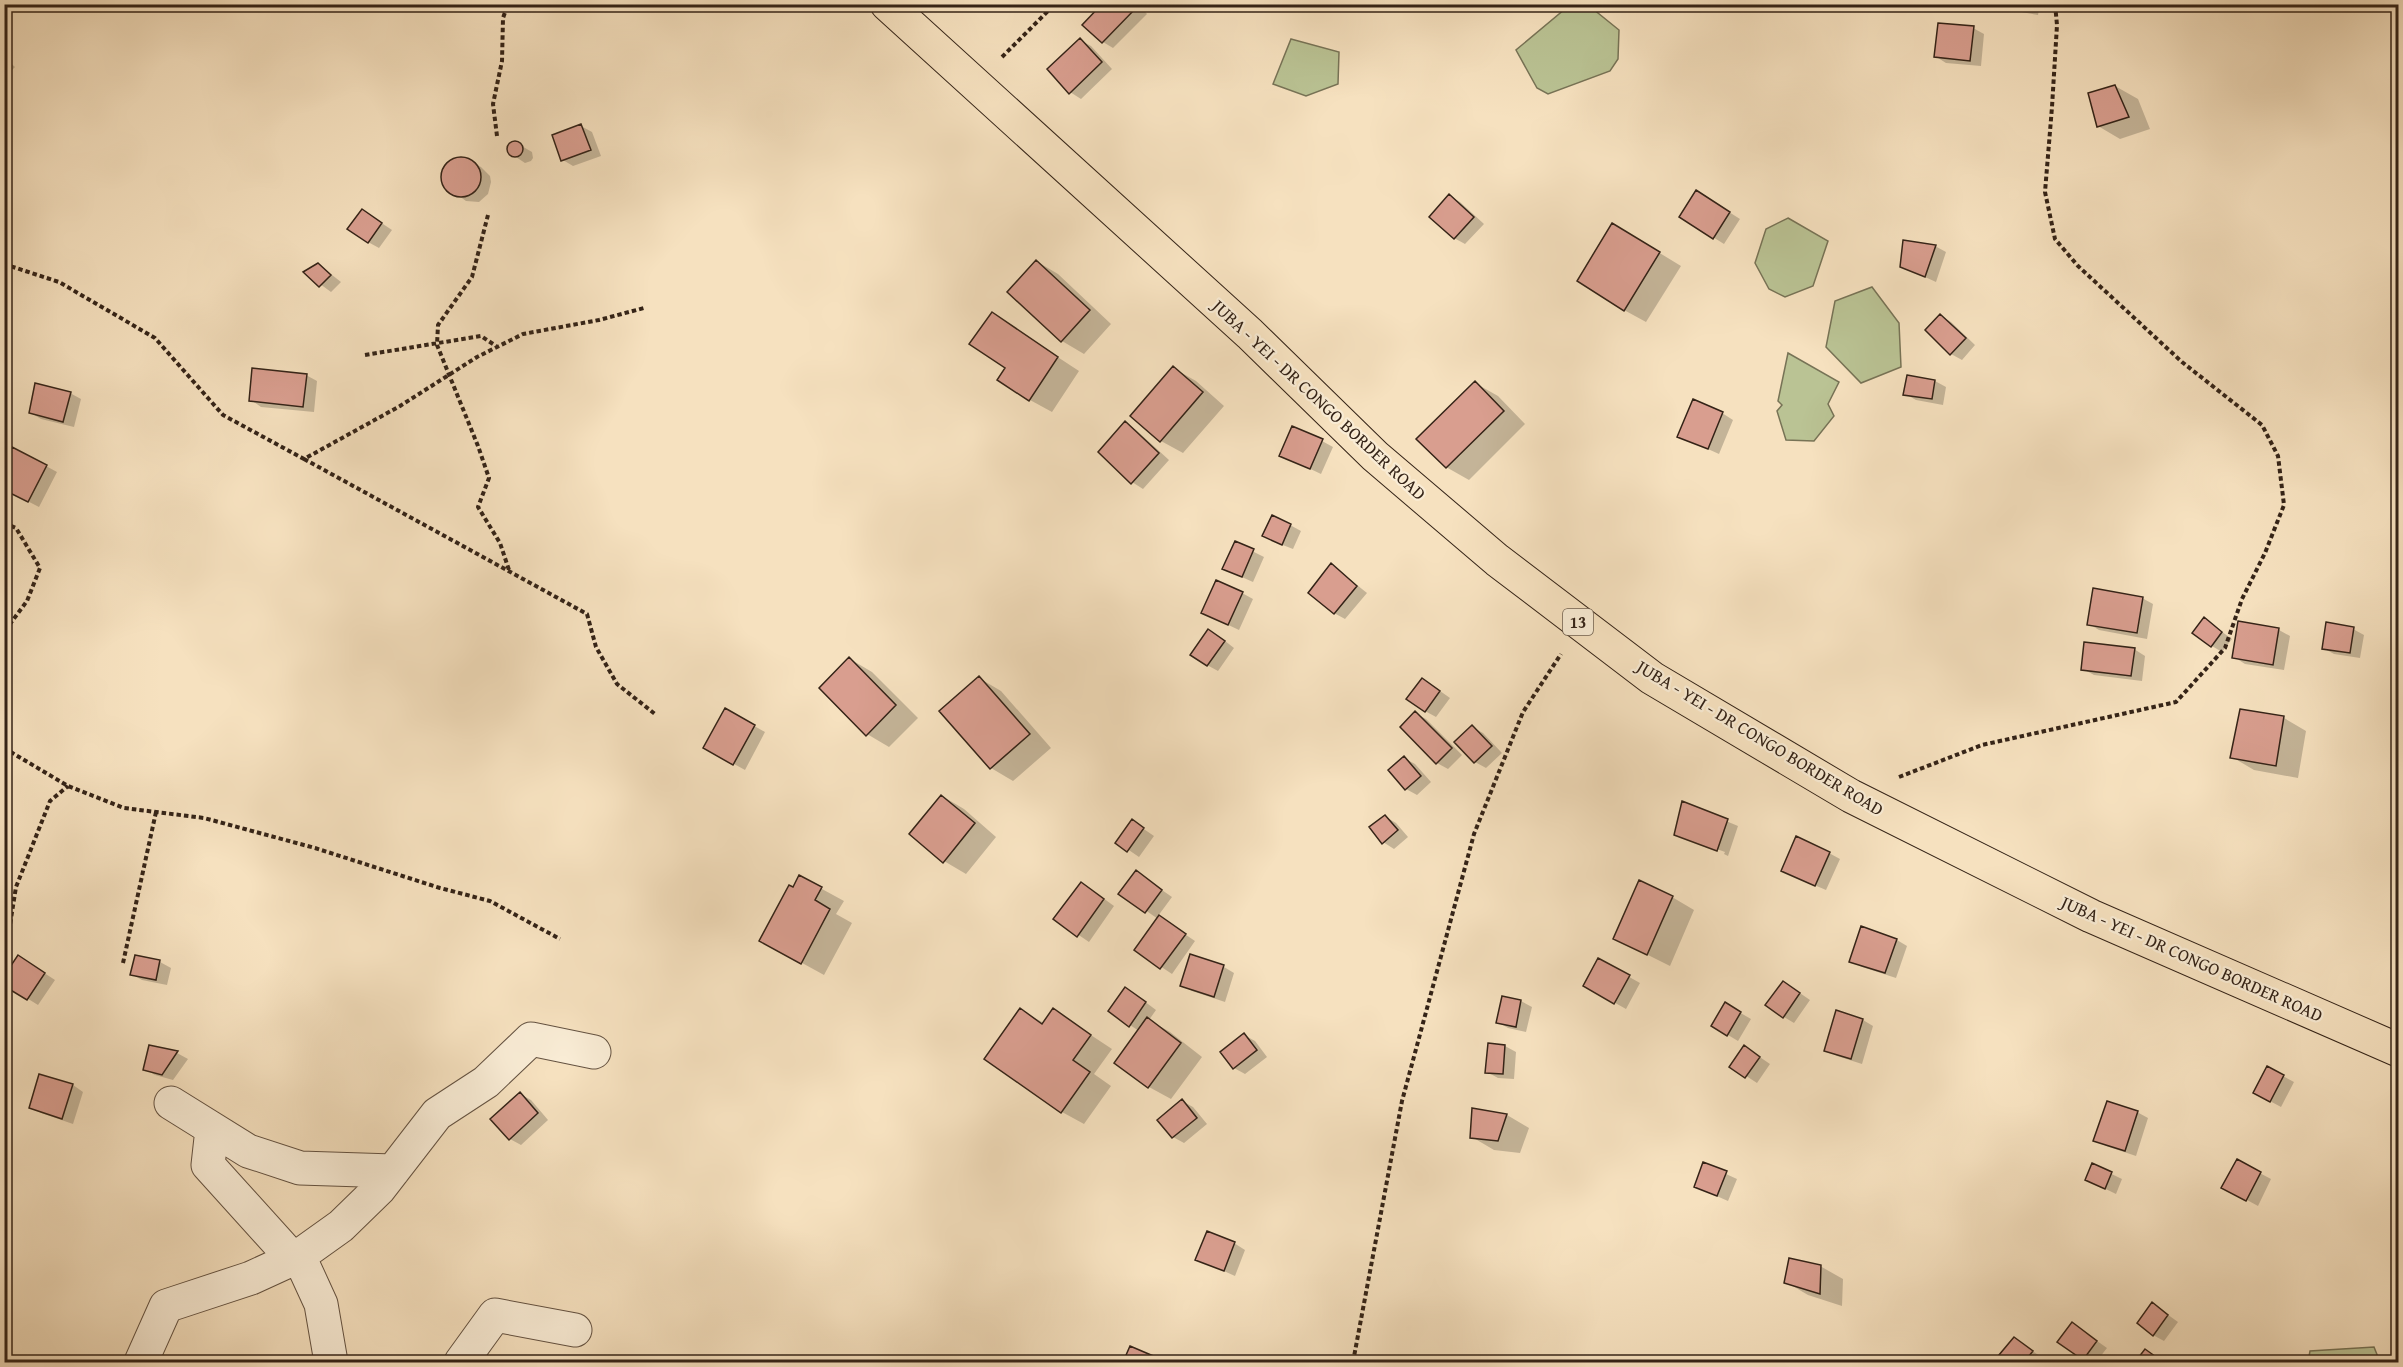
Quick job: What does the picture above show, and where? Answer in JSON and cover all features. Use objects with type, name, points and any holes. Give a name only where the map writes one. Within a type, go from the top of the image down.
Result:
[{"type":"main road","name":"JUBA - YEI - DR CONGO BORDER ROAD","points":[[886,4],[1250,334],[1375,456],[1497,560],[1652,678],[1851,796],[2091,916],[2398,1050]]},
{"type":"street","points":[[141,1362],[166,1306],[251,1278],[296,1257],[341,1226],[379,1189],[437,1114],[486,1082],[531,1039],[594,1052]]},
{"type":"street","points":[[171,1103],[248,1150],[300,1168],[393,1171]]},
{"type":"street","points":[[212,1129],[208,1165],[296,1257],[321,1304],[331,1362]]},
{"type":"street","points":[[461,1362],[495,1315],[575,1330]]},
{"type":"path","points":[[497,136],[493,104],[502,61],[503,18],[508,4]]},
{"type":"path","points":[[974,85],[1055,4]]},
{"type":"path","points":[[1851,796],[1982,745],[2176,702],[2225,648],[2242,599],[2265,553],[2284,505],[2278,456],[2262,425],[2182,362],[2078,266],[2055,239],[2045,192],[2057,25],[2055,4]]},
{"type":"path","points":[[488,215],[472,277],[438,325],[436,345],[489,478],[478,507],[500,543],[509,571]]},
{"type":"path","points":[[4,264],[59,282],[155,338],[223,415],[587,614],[596,647],[617,684],[655,714]]},
{"type":"path","points":[[304,459],[523,334],[599,320],[644,308]]},
{"type":"path","points":[[365,355],[481,336],[497,347]]},
{"type":"path","points":[[4,523],[16,528],[40,568],[27,601],[4,632]]},
{"type":"path","points":[[1353,1362],[1402,1101],[1474,834],[1523,712],[1580,624]]},
{"type":"path","points":[[4,748],[68,786],[124,808],[204,818],[315,848],[440,888],[490,901],[560,939]]},
{"type":"path","points":[[9,931],[16,887],[50,801],[68,786]]},
{"type":"path","points":[[123,963],[156,812]]},
{"type":"green space","points":[[1571,4],[1588,5],[1619,30],[1618,59],[1610,71],[1548,94],[1537,88],[1516,50]]},
{"type":"green space","points":[[1291,39],[1339,52],[1338,84],[1306,96],[1273,84]]},
{"type":"green space","points":[[1788,218],[1828,241],[1813,286],[1785,297],[1769,289],[1755,263],[1766,229]]},
{"type":"green space","points":[[1872,287],[1899,323],[1901,367],[1861,383],[1826,347],[1835,301]]},
{"type":"green space","points":[[1788,353],[1839,382],[1828,404],[1834,416],[1814,441],[1786,440],[1777,411],[1782,405],[1778,401]]},
{"type":"green space","points":[[2374,1347],[2380,1362],[2308,1362],[2310,1351]]},
{"type":"building","points":[[1102,4],[1135,4],[1137,7],[1102,43],[1082,25]]},
{"type":"building","points":[[1997,4],[2028,4],[2027,10]]},
{"type":"building","points":[[1938,23],[1974,26],[1970,61],[1934,57]]},
{"type":"building","points":[[1080,38],[1102,62],[1069,94],[1047,69]]},
{"type":"building","points":[[2115,85],[2129,117],[2097,127],[2088,93]]},
{"type":"building","points":[[581,124],[591,150],[561,161],[552,135]]},
{"type":"building","points":[[515,141],[521,143],[523,149],[521,155],[515,157],[509,155],[507,149],[509,143]]},
{"type":"building","points":[[461,157],[475,163],[481,177],[475,191],[461,197],[447,191],[441,177],[447,163]]},
{"type":"building","points":[[1696,190],[1730,212],[1713,239],[1679,217]]},
{"type":"building","points":[[1449,194],[1474,217],[1454,239],[1429,217]]},
{"type":"building","points":[[362,209],[382,223],[368,243],[347,229]]},
{"type":"building","points":[[1612,223],[1660,252],[1624,311],[1577,281]]},
{"type":"building","points":[[1903,240],[1936,245],[1925,277],[1900,267]]},
{"type":"building","points":[[1036,260],[1090,310],[1061,342],[1007,292]]},
{"type":"building","points":[[318,263],[331,275],[319,287],[303,272]]},
{"type":"building","points":[[992,312],[1058,357],[1029,401],[997,380],[1005,368],[969,344]]},
{"type":"building","points":[[1940,314],[1966,338],[1950,355],[1925,330]]},
{"type":"building","points":[[1173,366],[1203,392],[1160,442],[1130,416]]},
{"type":"building","points":[[252,368],[307,374],[303,407],[249,401]]},
{"type":"building","points":[[1907,375],[1935,380],[1932,399],[1903,395]]},
{"type":"building","points":[[1475,381],[1504,411],[1446,468],[1416,439]]},
{"type":"building","points":[[35,383],[71,392],[63,422],[29,413]]},
{"type":"building","points":[[1693,399],[1723,412],[1708,449],[1677,437]]},
{"type":"building","points":[[1125,421],[1159,453],[1131,484],[1098,452]]},
{"type":"building","points":[[1292,426],[1323,439],[1310,469],[1279,456]]},
{"type":"building","points":[[12,447],[47,465],[28,502],[4,490],[4,462]]},
{"type":"building","points":[[1272,515],[1291,524],[1282,545],[1262,536]]},
{"type":"building","points":[[1235,541],[1254,549],[1242,577],[1222,569]]},
{"type":"building","points":[[1331,563],[1357,586],[1334,614],[1308,593]]},
{"type":"building","points":[[1216,580],[1243,592],[1228,625],[1201,613]]},
{"type":"building","points":[[2093,588],[2143,597],[2137,633],[2087,625]]},
{"type":"building","points":[[2204,617],[2222,632],[2211,647],[2192,633]]},
{"type":"building","points":[[2238,621],[2279,628],[2273,665],[2232,658]]},
{"type":"building","points":[[2326,622],[2354,627],[2350,653],[2322,649]]},
{"type":"building","points":[[1208,629],[1225,641],[1207,666],[1190,655]]},
{"type":"building","points":[[2084,642],[2135,648],[2131,676],[2081,670]]},
{"type":"building","points":[[849,657],[896,705],[866,736],[819,688]]},
{"type":"building","points":[[979,676],[1030,734],[990,769],[939,711]]},
{"type":"building","points":[[1422,678],[1440,691],[1425,712],[1406,699]]},
{"type":"building","points":[[725,708],[755,725],[733,765],[703,748]]},
{"type":"building","points":[[2240,709],[2284,716],[2276,766],[2230,758]]},
{"type":"building","points":[[1415,711],[1452,748],[1436,764],[1400,727]]},
{"type":"building","points":[[1472,725],[1492,746],[1474,763],[1454,742]]},
{"type":"building","points":[[1404,756],[1421,776],[1405,790],[1388,770]]},
{"type":"building","points":[[941,795],[975,823],[943,863],[909,834]]},
{"type":"building","points":[[1682,801],[1728,819],[1717,851],[1674,835]]},
{"type":"building","points":[[1385,815],[1398,830],[1382,844],[1369,827]]},
{"type":"building","points":[[1132,819],[1144,828],[1127,852],[1115,843]]},
{"type":"building","points":[[1796,836],[1830,852],[1815,886],[1781,871]]},
{"type":"building","points":[[1136,870],[1162,890],[1145,913],[1118,894]]},
{"type":"building","points":[[799,875],[822,887],[815,900],[830,909],[801,964],[759,941],[789,885],[793,887]]},
{"type":"building","points":[[1639,880],[1673,896],[1647,955],[1613,939]]},
{"type":"building","points":[[1081,882],[1104,899],[1077,937],[1053,919]]},
{"type":"building","points":[[1159,915],[1186,934],[1160,969],[1134,950]]},
{"type":"building","points":[[1861,926],[1897,939],[1885,973],[1849,962]]},
{"type":"building","points":[[1190,954],[1224,965],[1214,997],[1180,986]]},
{"type":"building","points":[[18,955],[45,973],[27,1000],[4,986],[4,976]]},
{"type":"building","points":[[135,955],[160,960],[156,980],[130,975]]},
{"type":"building","points":[[1598,958],[1630,975],[1614,1004],[1583,986]]},
{"type":"building","points":[[1783,981],[1800,993],[1783,1018],[1765,1005]]},
{"type":"building","points":[[1125,987],[1146,1002],[1129,1027],[1108,1011]]},
{"type":"building","points":[[1502,996],[1521,1000],[1516,1027],[1496,1023]]},
{"type":"building","points":[[1725,1002],[1741,1012],[1727,1036],[1711,1026]]},
{"type":"building","points":[[1020,1008],[1042,1024],[1053,1008],[1091,1035],[1073,1060],[1090,1072],[1061,1113],[984,1059]]},
{"type":"building","points":[[1836,1010],[1863,1019],[1851,1059],[1824,1051]]},
{"type":"building","points":[[1147,1017],[1181,1043],[1148,1088],[1114,1063]]},
{"type":"building","points":[[1244,1033],[1257,1050],[1233,1069],[1220,1052]]},
{"type":"building","points":[[1488,1043],[1505,1045],[1503,1074],[1485,1073]]},
{"type":"building","points":[[149,1045],[178,1051],[162,1075],[143,1070]]},
{"type":"building","points":[[1744,1045],[1760,1057],[1745,1078],[1729,1067]]},
{"type":"building","points":[[2267,1066],[2284,1075],[2270,1102],[2253,1093]]},
{"type":"building","points":[[39,1074],[73,1084],[62,1119],[29,1108]]},
{"type":"building","points":[[520,1092],[538,1113],[509,1140],[490,1119]]},
{"type":"building","points":[[1182,1099],[1197,1118],[1172,1138],[1157,1120]]},
{"type":"building","points":[[2107,1101],[2138,1111],[2125,1151],[2093,1141]]},
{"type":"building","points":[[1472,1108],[1507,1114],[1498,1141],[1470,1138]]},
{"type":"building","points":[[2237,1159],[2261,1172],[2246,1201],[2221,1188]]},
{"type":"building","points":[[1703,1162],[1727,1171],[1717,1196],[1694,1187]]},
{"type":"building","points":[[2092,1163],[2112,1172],[2105,1189],[2085,1180]]},
{"type":"building","points":[[1207,1231],[1235,1242],[1224,1271],[1195,1260]]},
{"type":"building","points":[[1789,1258],[1821,1265],[1820,1294],[1784,1283]]},
{"type":"building","points":[[2152,1302],[2168,1315],[2153,1336],[2137,1323]]},
{"type":"building","points":[[2072,1322],[2097,1341],[2083,1360],[2057,1342]]},
{"type":"building","points":[[2014,1337],[2033,1351],[2024,1362],[2008,1362],[1999,1355]]},
{"type":"building","points":[[1130,1346],[1158,1358],[1156,1362],[1123,1362]]},
{"type":"building","points":[[2145,1349],[2163,1362],[2135,1362]]}]
